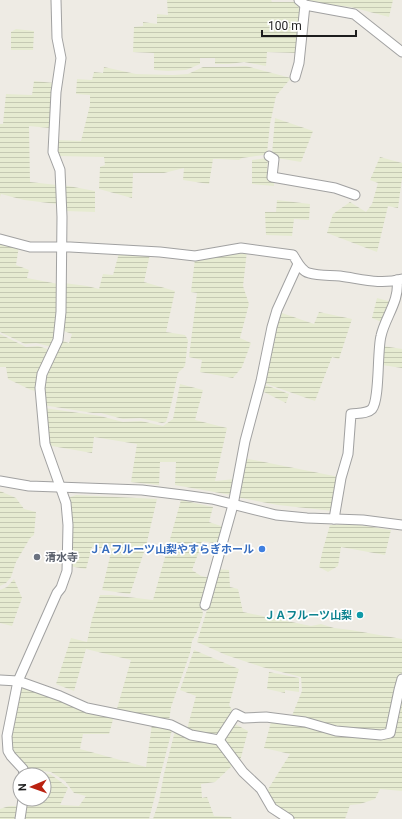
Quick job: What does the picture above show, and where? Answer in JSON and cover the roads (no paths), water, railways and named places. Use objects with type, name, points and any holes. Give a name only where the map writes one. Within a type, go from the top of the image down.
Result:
[{"type":"street","points":[[21,767],[11,756],[7,744],[7,736],[18,681],[57,593],[61,588],[67,571],[68,525],[66,503],[45,444],[40,388],[42,374],[58,340],[60,330],[62,247],[60,170],[53,152],[56,92],[61,58],[57,38],[56,0]]},
{"type":"street","points":[[295,77],[299,63],[302,3],[354,14],[402,52]]},
{"type":"street","points":[[269,156],[274,159],[272,177],[335,188],[355,195]]},
{"type":"street","points":[[0,239],[30,247],[62,247],[160,252],[195,256],[246,248],[293,255],[298,264],[308,273],[354,278],[374,282],[400,280],[395,301],[381,336],[376,393],[373,408],[368,412],[351,414],[348,454],[341,478],[334,518]]},
{"type":"street","points":[[206,605],[233,505],[245,441],[261,381],[272,327],[277,310],[298,264]]},
{"type":"street","points":[[0,481],[19,485],[142,490],[212,499],[276,515],[307,518],[363,520],[402,525]]},
{"type":"street","points":[[219,740],[236,714],[244,718],[266,717],[305,722],[336,731],[381,735],[390,733],[402,679]]},
{"type":"street","points":[[0,680],[18,681],[60,696],[87,708],[171,725],[191,735],[219,740],[244,772],[260,789],[272,808],[289,819]]},
{"type":"street","points":[[20,819],[22,807]]},
{"type":"place","name":"ＪＡフルーツ山梨やすらぎホール","points":[[262,549]]},
{"type":"place","name":"清水寺","points":[[37,557]]},
{"type":"place","name":"ＪＡフルーツ山梨","points":[[360,615]]}]
